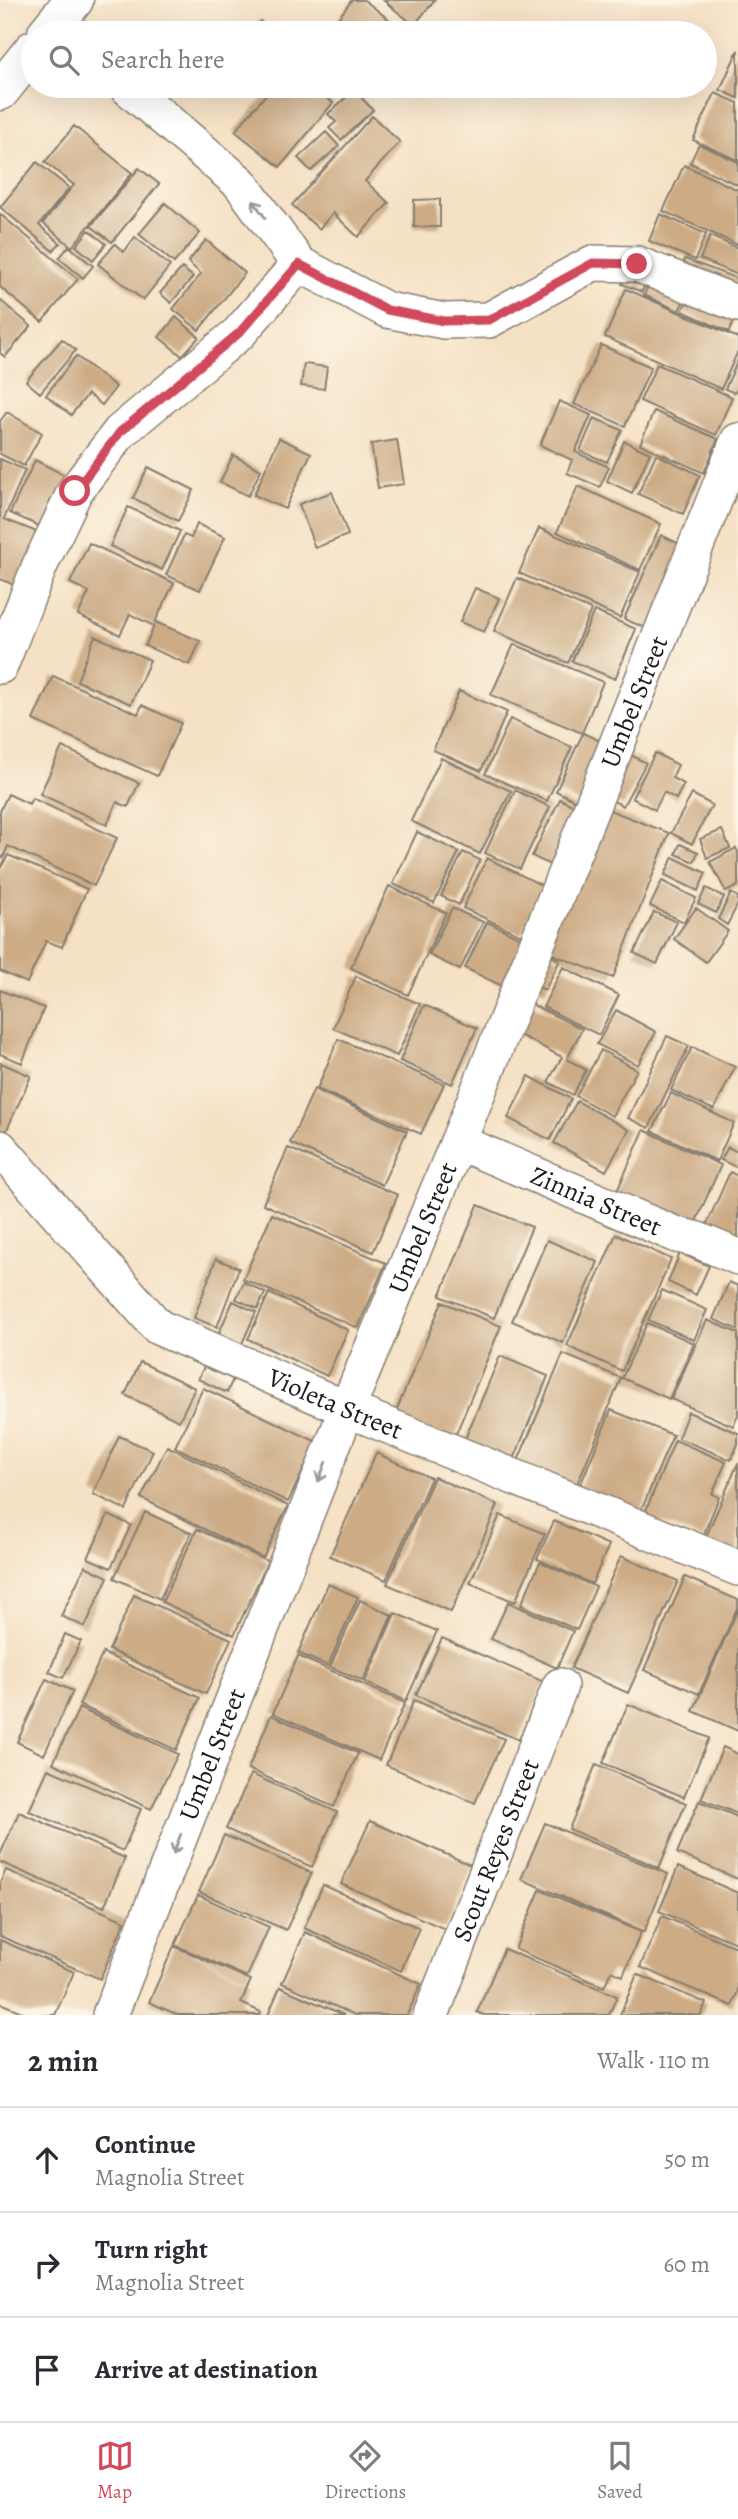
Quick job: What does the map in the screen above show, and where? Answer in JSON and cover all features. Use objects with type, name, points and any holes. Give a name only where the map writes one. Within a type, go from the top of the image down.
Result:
[{"type":"street","points":[[0,91],[21,67]]},
{"type":"street","points":[[140,98],[240,183],[299,264],[387,310],[444,321],[489,320],[593,263],[637,264],[738,304]]},
{"type":"street","points":[[0,666],[40,565],[75,491],[120,432],[239,333],[299,264]]},
{"type":"street","name":"Umbel Street","points":[[110,2015],[346,1409],[458,1142],[738,441]]},
{"type":"street","name":"Zinnia Street","points":[[458,1142],[677,1235],[738,1257]]},
{"type":"street","name":"Violeta Street","points":[[0,1147],[158,1327],[346,1409],[738,1568]]},
{"type":"street","name":"Scout Reyes Street","points":[[430,2015],[560,1686]]},
{"type":"building","points":[[352,0],[364,0],[391,21],[336,21]]},
{"type":"building","points":[[383,0],[435,0],[417,21],[409,21]]},
{"type":"building","points":[[738,50],[738,98],[720,90]]},
{"type":"building","points":[[717,94],[738,103],[738,160],[693,140]]},
{"type":"building","points":[[263,98],[327,98],[333,103],[280,167],[235,131]]},
{"type":"building","points":[[345,98],[362,98],[373,110],[341,140],[329,128],[336,122],[328,114]]},
{"type":"building","points":[[372,116],[400,142],[365,181],[389,203],[358,237],[333,213],[319,229],[292,205]]},
{"type":"building","points":[[74,126],[132,173],[72,247],[43,223],[74,185],[45,162]]},
{"type":"building","points":[[326,132],[339,146],[311,171],[298,158]]},
{"type":"building","points":[[699,144],[738,162],[738,185],[690,163]]},
{"type":"building","points":[[37,162],[69,188],[39,225],[60,243],[53,251],[0,207]]},
{"type":"building","points":[[684,165],[738,190],[738,245],[663,211]]},
{"type":"building","points":[[139,168],[159,184],[112,242],[91,226]]},
{"type":"building","points":[[440,199],[440,227],[414,227],[414,200]]},
{"type":"building","points":[[165,203],[200,233],[174,263],[139,234]]},
{"type":"building","points":[[0,214],[78,279],[42,322],[0,287]]},
{"type":"building","points":[[660,214],[706,234],[695,260],[649,241]]},
{"type":"building","points":[[89,230],[106,244],[93,260],[76,246]]},
{"type":"building","points":[[710,236],[738,248],[738,275],[700,259]]},
{"type":"building","points":[[135,237],[170,266],[143,300],[98,264],[115,244],[124,252]]},
{"type":"building","points":[[206,240],[245,273],[199,330],[173,309],[201,274],[188,262]]},
{"type":"building","points":[[69,246],[93,266],[83,278],[59,258]]},
{"type":"building","points":[[685,259],[738,279],[738,296],[678,278]]},
{"type":"building","points":[[630,266],[650,274],[642,292],[622,284]]},
{"type":"building","points":[[182,268],[193,277],[171,303],[160,293]]},
{"type":"building","points":[[654,272],[689,288],[679,311],[644,295]]},
{"type":"building","points":[[692,288],[738,311],[729,332],[682,311]]},
{"type":"building","points":[[626,289],[738,338],[738,351],[721,389],[605,337]]},
{"type":"building","points":[[0,300],[31,326],[5,357],[0,353]]},
{"type":"building","points":[[176,317],[199,337],[182,356],[159,337]]},
{"type":"building","points":[[62,339],[76,350],[40,393],[26,381]]},
{"type":"building","points":[[601,345],[651,367],[625,426],[574,404]]},
{"type":"building","points":[[76,356],[116,387],[102,405],[88,394],[71,415],[46,395]]},
{"type":"building","points":[[738,360],[738,387],[735,393],[725,389]]},
{"type":"building","points":[[304,364],[327,367],[324,389],[301,386]]},
{"type":"building","points":[[657,364],[732,397],[716,435],[640,401]]},
{"type":"building","points":[[559,401],[591,415],[575,452],[609,467],[600,487],[567,473],[572,460],[540,445]]},
{"type":"building","points":[[654,411],[718,439],[704,473],[640,444]]},
{"type":"building","points":[[7,412],[42,433],[24,466],[0,454],[0,421]]},
{"type":"building","points":[[594,418],[622,430],[607,462],[580,451]]},
{"type":"building","points":[[279,438],[311,453],[285,509],[254,495]]},
{"type":"building","points":[[397,440],[404,484],[378,488],[371,444]]},
{"type":"building","points":[[624,441],[650,453],[632,493],[607,481]]},
{"type":"building","points":[[656,454],[700,475],[683,514],[638,494]]},
{"type":"building","points":[[233,455],[261,470],[248,496],[220,482]]},
{"type":"building","points":[[0,459],[25,470],[4,519],[42,534],[19,587],[0,579]]},
{"type":"building","points":[[35,460],[70,478],[46,529],[10,513]]},
{"type":"building","points":[[148,467],[194,490],[178,521],[133,498]]},
{"type":"building","points":[[578,486],[661,524],[640,570],[557,532]]},
{"type":"building","points":[[332,492],[348,535],[315,548],[299,504]]},
{"type":"building","points":[[128,507],[180,531],[162,570],[110,546]]},
{"type":"building","points":[[197,524],[225,537],[200,590],[166,575],[184,535],[191,538]]},
{"type":"building","points":[[539,528],[640,572],[620,618],[519,573]]},
{"type":"building","points":[[661,535],[692,550],[655,632],[624,619]]},
{"type":"building","points":[[89,543],[174,583],[155,622],[200,641],[190,665],[145,646],[154,626],[130,614],[120,635],[78,615],[89,592],[70,583]]},
{"type":"building","points":[[517,578],[591,610],[568,663],[494,631]]},
{"type":"building","points":[[475,588],[499,598],[484,632],[460,622]]},
{"type":"building","points":[[594,611],[636,629],[615,679],[572,661]]},
{"type":"building","points":[[95,636],[150,660],[131,704],[77,681]]},
{"type":"building","points":[[514,644],[603,682],[582,733],[491,695]]},
{"type":"building","points":[[53,676],[138,714],[142,705],[181,723],[157,776],[33,720]]},
{"type":"building","points":[[459,691],[507,712],[481,771],[433,750]]},
{"type":"building","points":[[510,719],[572,747],[547,801],[485,774]]},
{"type":"building","points":[[583,733],[611,746],[582,804],[556,791]]},
{"type":"building","points":[[62,747],[139,783],[128,807],[117,802],[107,825],[40,794]]},
{"type":"building","points":[[627,753],[646,763],[623,806],[604,796]]},
{"type":"building","points":[[655,753],[678,765],[672,778],[684,784],[676,799],[664,792],[655,810],[632,798]]},
{"type":"building","points":[[441,758],[511,791],[480,854],[411,821]]},
{"type":"building","points":[[515,790],[550,807],[520,869],[485,853]]},
{"type":"building","points":[[8,794],[29,804],[32,798],[117,838],[94,886],[8,846],[3,858],[0,857],[0,811]]},
{"type":"building","points":[[692,794],[712,805],[692,844],[671,833]]},
{"type":"building","points":[[560,799],[580,809],[552,866],[532,856]]},
{"type":"building","points":[[594,804],[669,833],[613,978],[539,949]]},
{"type":"building","points":[[722,830],[730,848],[707,858],[700,839]]},
{"type":"building","points":[[417,832],[459,852],[434,903],[393,884]]},
{"type":"building","points":[[680,844],[698,852],[694,862],[676,854]]},
{"type":"building","points":[[736,848],[738,886],[726,892],[710,862]]},
{"type":"building","points":[[463,852],[480,860],[459,905],[441,896]]},
{"type":"building","points":[[8,855],[87,889],[62,947],[46,941],[27,983],[0,971],[0,869]]},
{"type":"building","points":[[673,857],[706,873],[698,891],[665,875]]},
{"type":"building","points":[[487,858],[543,886],[521,935],[463,908]]},
{"type":"building","points":[[662,881],[696,898],[684,922],[650,906]]},
{"type":"building","points":[[389,886],[446,913],[408,995],[351,968]]},
{"type":"building","points":[[706,888],[724,897],[716,913],[698,904]]},
{"type":"building","points":[[731,893],[738,897],[738,904],[727,925],[718,919]]},
{"type":"building","points":[[452,908],[483,922],[460,970],[429,955]]},
{"type":"building","points":[[696,908],[728,931],[706,962],[674,939]]},
{"type":"building","points":[[654,912],[677,922],[657,964],[634,953]]},
{"type":"building","points":[[487,922],[530,942],[508,989],[465,968]]},
{"type":"building","points":[[541,951],[560,960],[545,990],[525,981]]},
{"type":"building","points":[[563,967],[619,995],[599,1035],[543,1007]]},
{"type":"building","points":[[356,976],[420,1004],[397,1056],[333,1028]]},
{"type":"building","points":[[0,990],[44,1008],[22,1063],[0,1054]]},
{"type":"building","points":[[525,1001],[582,1029],[567,1059],[586,1070],[573,1095],[548,1082],[562,1057],[510,1030]]},
{"type":"building","points":[[424,1005],[477,1028],[452,1084],[400,1061]]},
{"type":"building","points":[[616,1010],[656,1032],[638,1065],[597,1044]]},
{"type":"building","points":[[667,1036],[689,1046],[649,1128],[628,1118]]},
{"type":"building","points":[[338,1039],[444,1084],[421,1134],[317,1089]]},
{"type":"building","points":[[692,1047],[735,1067],[714,1110],[671,1090]]},
{"type":"building","points":[[601,1050],[637,1070],[612,1116],[576,1096]]},
{"type":"building","points":[[1,1063],[31,1076],[6,1132],[0,1129]]},
{"type":"building","points":[[529,1076],[571,1099],[550,1140],[508,1118]]},
{"type":"building","points":[[314,1089],[407,1131],[382,1185],[290,1143]]},
{"type":"building","points":[[671,1093],[734,1123],[717,1161],[652,1131]]},
{"type":"building","points":[[577,1101],[629,1130],[606,1171],[554,1143]]},
{"type":"building","points":[[644,1130],[721,1165],[690,1235],[613,1200]]},
{"type":"building","points":[[728,1147],[738,1152],[738,1168],[721,1160]]},
{"type":"building","points":[[288,1148],[398,1195],[373,1252],[263,1204]]},
{"type":"building","points":[[730,1172],[738,1176],[738,1254],[701,1237]]},
{"type":"building","points":[[478,1205],[532,1227],[494,1318],[440,1296]]},
{"type":"building","points":[[272,1214],[386,1263],[358,1328],[243,1279]]},
{"type":"building","points":[[616,1234],[671,1259],[622,1371],[567,1346]]},
{"type":"building","points":[[547,1240],[598,1262],[563,1343],[512,1321]]},
{"type":"building","points":[[680,1253],[709,1266],[696,1295],[668,1282]]},
{"type":"building","points":[[216,1259],[239,1268],[217,1327],[194,1318]]},
{"type":"building","points":[[244,1282],[265,1293],[258,1309],[236,1299]]},
{"type":"building","points":[[729,1282],[738,1286],[738,1330],[713,1319]]},
{"type":"building","points":[[662,1290],[707,1310],[694,1340],[648,1320]]},
{"type":"building","points":[[269,1293],[348,1330],[327,1376],[248,1339]]},
{"type":"building","points":[[233,1301],[256,1312],[241,1346],[218,1335]]},
{"type":"building","points":[[442,1302],[501,1326],[453,1441],[394,1416]]},
{"type":"building","points":[[707,1320],[738,1333],[738,1415],[733,1426],[671,1399]]},
{"type":"building","points":[[647,1323],[694,1343],[669,1399],[622,1378]]},
{"type":"building","points":[[563,1354],[621,1378],[574,1492],[515,1468]]},
{"type":"building","points":[[500,1356],[548,1376],[514,1459],[465,1439]]},
{"type":"building","points":[[140,1362],[195,1388],[179,1421],[125,1395]]},
{"type":"building","points":[[205,1365],[233,1379],[227,1393],[198,1379]]},
{"type":"building","points":[[203,1388],[317,1442],[288,1502],[175,1447]]},
{"type":"building","points":[[611,1410],[673,1435],[638,1518],[577,1493]]},
{"type":"building","points":[[688,1412],[738,1433],[738,1444],[731,1460],[678,1438]]},
{"type":"building","points":[[119,1436],[153,1451],[126,1510],[93,1494]]},
{"type":"building","points":[[675,1440],[726,1462],[712,1494],[719,1497],[702,1539],[644,1515]]},
{"type":"building","points":[[167,1446],[288,1506],[263,1558],[141,1498]]},
{"type":"building","points":[[376,1453],[431,1478],[386,1580],[330,1556]]},
{"type":"building","points":[[738,1463],[738,1567],[700,1550]]},
{"type":"building","points":[[434,1477],[498,1505],[451,1612],[387,1584]]},
{"type":"building","points":[[145,1512],[191,1533],[160,1599],[114,1578]]},
{"type":"building","points":[[108,1515],[131,1525],[111,1568],[88,1558]]},
{"type":"building","points":[[500,1515],[545,1534],[515,1602],[470,1583]]},
{"type":"building","points":[[554,1521],[609,1545],[592,1584],[537,1559]]},
{"type":"building","points":[[197,1529],[268,1561],[234,1635],[162,1602]]},
{"type":"building","points":[[621,1556],[678,1581],[628,1693],[571,1668]]},
{"type":"building","points":[[540,1562],[596,1587],[577,1630],[521,1605]]},
{"type":"building","points":[[85,1566],[108,1577],[85,1627],[61,1616]]},
{"type":"building","points":[[685,1577],[738,1600],[738,1606],[699,1694],[644,1670]]},
{"type":"building","points":[[328,1584],[358,1597],[328,1666],[298,1653]]},
{"type":"building","points":[[134,1595],[231,1639],[206,1694],[109,1650]]},
{"type":"building","points":[[360,1600],[392,1615],[363,1681],[330,1667]]},
{"type":"building","points":[[508,1602],[573,1631],[557,1668],[491,1639]]},
{"type":"building","points":[[738,1609],[738,1731],[693,1711]]},
{"type":"building","points":[[395,1613],[437,1631],[406,1701],[365,1682]]},
{"type":"building","points":[[65,1634],[81,1641],[63,1678],[49,1672]]},
{"type":"building","points":[[442,1638],[544,1682],[519,1740],[416,1695]]},
{"type":"building","points":[[103,1653],[200,1698],[176,1750],[79,1705]]},
{"type":"building","points":[[298,1656],[405,1703],[379,1760],[273,1713]]},
{"type":"building","points":[[46,1679],[73,1691],[44,1755],[17,1742]]},
{"type":"building","points":[[414,1700],[504,1739],[475,1803],[386,1765]]},
{"type":"building","points":[[628,1704],[709,1738],[684,1797],[603,1763]]},
{"type":"building","points":[[79,1708],[178,1754],[151,1809],[53,1763]]},
{"type":"building","points":[[271,1715],[358,1753],[334,1807],[248,1769]]},
{"type":"building","points":[[723,1747],[738,1754],[738,1814],[701,1799]]},
{"type":"building","points":[[596,1764],[686,1803],[659,1868],[569,1829]]},
{"type":"building","points":[[48,1769],[141,1809],[123,1851],[29,1811]]},
{"type":"building","points":[[251,1774],[337,1812],[312,1867],[226,1829]]},
{"type":"building","points":[[699,1801],[738,1817],[738,1879],[677,1853]]},
{"type":"building","points":[[19,1812],[125,1858],[104,1907],[0,1862],[0,1855]]},
{"type":"building","points":[[370,1821],[473,1866],[445,1929],[341,1884]]},
{"type":"building","points":[[545,1823],[668,1874],[644,1932],[521,1879]]},
{"type":"building","points":[[224,1835],[312,1873],[286,1930],[199,1892]]},
{"type":"building","points":[[678,1867],[738,1893],[738,1944],[659,1911]]},
{"type":"building","points":[[6,1870],[125,1921],[100,1979],[0,1936],[0,1883]]},
{"type":"building","points":[[323,1885],[419,1928],[401,1971],[304,1928]]},
{"type":"building","points":[[540,1890],[641,1932],[623,1976],[611,1971],[604,1987],[515,1949]]},
{"type":"building","points":[[198,1895],[269,1927],[247,1977],[175,1945]]},
{"type":"building","points":[[662,1916],[738,1948],[738,1991],[732,2006],[640,1967]]},
{"type":"building","points":[[305,1932],[421,1984],[407,2015],[355,2015],[282,1983]]},
{"type":"building","points":[[0,1940],[74,1972],[55,2015],[29,2015],[0,2003]]},
{"type":"building","points":[[174,1946],[251,1980],[241,2003],[261,2012],[260,2015],[178,2015],[149,2002]]},
{"type":"building","points":[[504,1949],[617,1996],[609,2015],[484,2015],[477,2012]]},
{"type":"building","points":[[637,1974],[706,2003],[701,2015],[620,2015]]},
{"type":"building","points":[[280,1987],[344,2015],[268,2015]]},
{"type":"route","points":[[75,491],[120,432],[239,333],[299,264],[387,310],[444,321],[489,320],[593,263],[637,264]]}]
